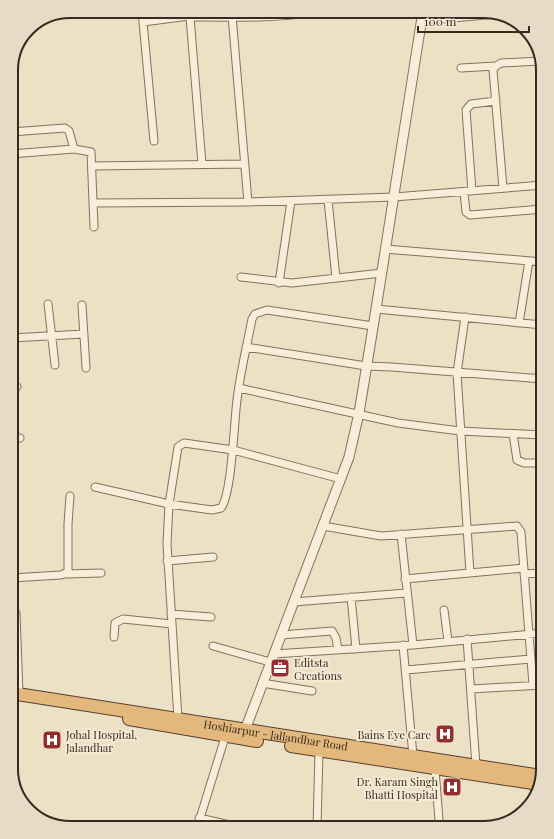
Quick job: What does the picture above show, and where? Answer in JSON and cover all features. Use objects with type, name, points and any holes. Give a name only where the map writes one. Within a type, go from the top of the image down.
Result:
[{"type":"highway","name":"Hoshiarpur - Jallandhar Road","points":[[18,697],[178,719],[227,732],[245,730],[261,737],[319,751],[435,769],[535,781]]},
{"type":"highway","name":"Hoshiarpur - Jallandhar Road","points":[[18,697],[227,732],[413,756],[476,766],[535,780]]},
{"type":"street","points":[[143,18],[154,141]]},
{"type":"street","points":[[143,22],[169,18]]},
{"type":"street","points":[[189,18],[202,164]]},
{"type":"street","points":[[232,18],[248,202]]},
{"type":"street","points":[[245,730],[349,457],[359,413],[422,18]]},
{"type":"street","points":[[421,21],[453,18]]},
{"type":"street","points":[[461,68],[496,66],[507,62],[535,60]]},
{"type":"street","points":[[496,66],[493,70],[493,76],[503,188]]},
{"type":"street","points":[[472,191],[466,110],[471,104],[496,101]]},
{"type":"street","points":[[18,131],[65,128],[68,131],[74,148]]},
{"type":"street","points":[[18,153],[74,148],[91,152],[94,227]]},
{"type":"street","points":[[92,166],[245,164]]},
{"type":"street","points":[[94,203],[328,200],[394,197],[536,186]]},
{"type":"street","points":[[464,192],[466,212],[470,215],[536,210]]},
{"type":"street","points":[[328,200],[336,278]]},
{"type":"street","points":[[278,283],[291,201]]},
{"type":"street","points":[[386,249],[536,260]]},
{"type":"street","points":[[519,323],[529,261]]},
{"type":"street","points":[[241,277],[278,283],[292,283],[382,273]]},
{"type":"street","points":[[48,304],[55,365]]},
{"type":"street","points":[[82,305],[86,368]]},
{"type":"street","points":[[376,309],[536,324]]},
{"type":"street","points":[[95,487],[169,504],[212,510],[221,508],[225,499],[233,450],[239,388],[252,319],[259,311],[273,311],[373,326]]},
{"type":"street","points":[[465,317],[457,373],[470,573]]},
{"type":"street","points":[[18,338],[84,334]]},
{"type":"street","points":[[246,347],[366,366],[392,366],[457,373],[536,379]]},
{"type":"street","points":[[239,388],[359,413],[398,423],[460,431],[536,435]]},
{"type":"street","points":[[513,434],[515,456],[517,460],[524,463],[536,463]]},
{"type":"street","points":[[178,719],[167,561],[169,504],[176,452],[181,444],[190,443],[233,450],[341,479]]},
{"type":"street","points":[[66,574],[68,570],[68,524],[70,496]]},
{"type":"street","points":[[323,526],[373,535],[517,526],[521,532],[533,685],[471,689]]},
{"type":"street","points":[[401,534],[406,593],[413,645]]},
{"type":"street","points":[[167,561],[213,557]]},
{"type":"street","points":[[405,579],[470,573],[524,571],[536,572]]},
{"type":"street","points":[[18,577],[101,573]]},
{"type":"street","points":[[294,602],[406,593]]},
{"type":"street","points":[[351,597],[356,649]]},
{"type":"street","points":[[444,610],[448,641]]},
{"type":"street","points":[[171,614],[211,618]]},
{"type":"street","points":[[114,637],[116,623],[123,619],[172,624]]},
{"type":"street","points":[[281,635],[332,631],[336,638],[338,650]]},
{"type":"street","points":[[274,654],[413,645],[536,634]]},
{"type":"street","points":[[467,640],[476,766]]},
{"type":"street","points":[[403,645],[413,756]]},
{"type":"street","points":[[213,646],[270,662]]},
{"type":"street","points":[[406,670],[531,659]]},
{"type":"street","points":[[262,683],[312,691]]},
{"type":"street","points":[[199,821],[227,732]]},
{"type":"street","points":[[317,821],[319,751]]},
{"type":"street","points":[[435,769],[438,821]]},
{"type":"street","points":[[200,818],[213,821]]},
{"type":"place","name":"Editsta Creations","points":[[280,668]]},
{"type":"place","name":"Bains Eye Care","points":[[445,734]]},
{"type":"place","name":"Johal Hospital, Jalandhar","points":[[52,740]]},
{"type":"place","name":"Dr. Karam Singh Bhatti Hospital","points":[[452,787]]}]
